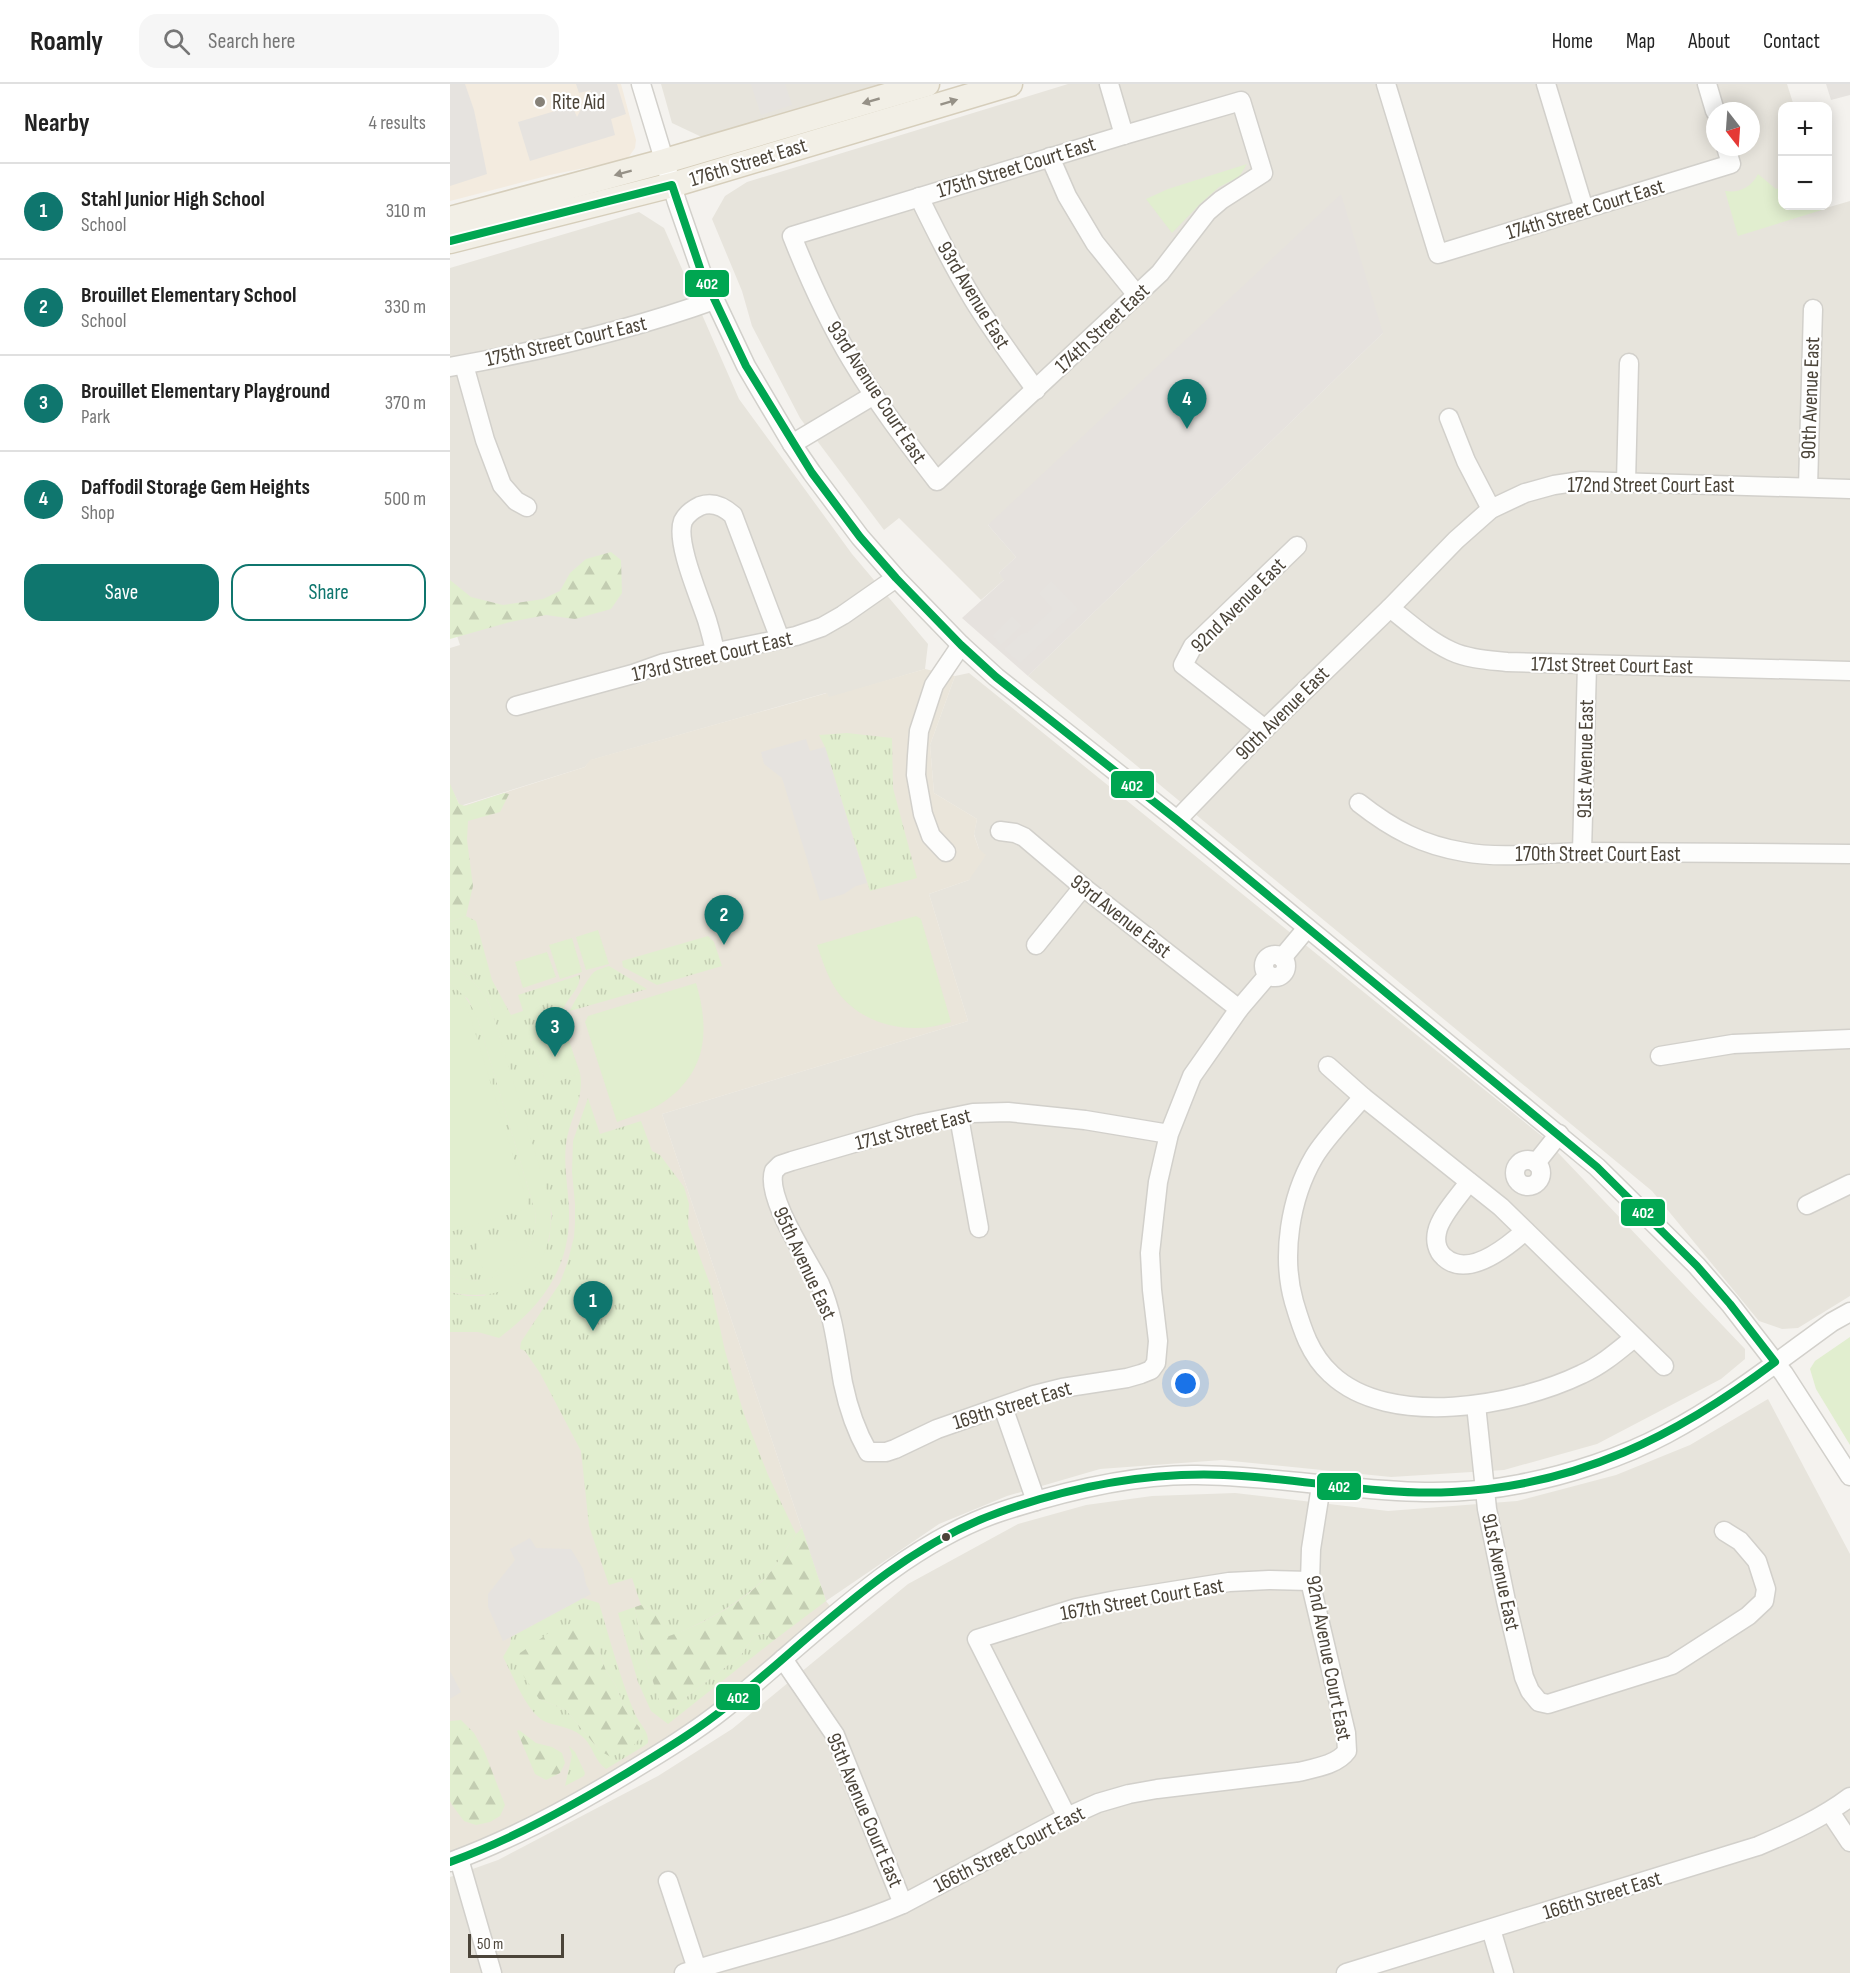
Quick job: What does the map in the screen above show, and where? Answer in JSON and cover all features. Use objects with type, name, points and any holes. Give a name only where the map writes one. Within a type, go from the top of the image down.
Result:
[{"type":"main road","name":"176th Street East","points":[[450,219],[665,161],[927,84]]},
{"type":"main road","name":"176th Street East","points":[[450,242],[672,184],[1010,84]]},
{"type":"street","points":[[641,84],[701,271],[746,366],[792,444],[860,537],[896,579],[996,677],[1177,820],[1597,1167],[1697,1266],[1730,1304],[1775,1362],[1822,1430],[1850,1476]]},
{"type":"street","points":[[1109,84],[1124,135]]},
{"type":"street","name":"174th Street Court East","points":[[1386,84],[1438,254],[1584,209],[1729,156]]},
{"type":"street","points":[[1546,84],[1584,209]]},
{"type":"street","points":[[1707,84],[1712,102]]},
{"type":"street","name":"175th Street Court East","points":[[792,236],[1241,101],[1263,173]]},
{"type":"street","points":[[1050,157],[1067,196],[1090,235],[1137,295]]},
{"type":"street","name":"174th Street East","points":[[937,481],[1160,273],[1207,212],[1221,200],[1263,173]]},
{"type":"street","name":"93rd Avenue East","points":[[920,197],[972,298],[996,336],[1036,390]]},
{"type":"street","name":"93rd Avenue Court East","points":[[792,236],[809,279],[852,361],[937,481]]},
{"type":"street","name":"175th Street Court East","points":[[457,366],[613,333],[714,300]]},
{"type":"street","name":"90th Avenue East","points":[[1808,487],[1813,309]]},
{"type":"street","points":[[1626,482],[1629,363]]},
{"type":"street","points":[[457,366],[498,477],[516,501],[527,507]]},
{"type":"street","points":[[792,444],[874,395]]},
{"type":"street","points":[[1449,418],[1466,461],[1491,509]]},
{"type":"street","name":"172nd Street Court East","points":[[1390,608],[1456,540],[1491,509],[1525,493],[1554,485],[1581,481],[1850,489]]},
{"type":"street","points":[[716,652],[686,561],[681,529],[683,520],[704,504],[724,507],[733,515],[780,639]]},
{"type":"street","name":"92nd Avenue East","points":[[1265,729],[1183,665],[1193,646],[1297,546]]},
{"type":"street","name":"173rd Street Court East","points":[[516,706],[633,674],[664,663],[796,636],[822,627],[896,579]]},
{"type":"street","name":"90th Avenue East","points":[[1177,820],[1265,729],[1390,608]]},
{"type":"street","name":"171st Street Court East","points":[[1390,608],[1421,633],[1452,652],[1472,658],[1507,662],[1587,665],[1850,671]]},
{"type":"street","points":[[946,852],[931,836],[923,814],[916,775],[916,756],[919,731],[934,686],[961,645]]},
{"type":"street","name":"91st Avenue East","points":[[1582,852],[1587,665]]},
{"type":"street","name":"170th Street Court East","points":[[1359,803],[1383,822],[1407,835],[1465,853],[1485,855],[1582,852],[1850,854]]},
{"type":"street","name":"93rd Avenue East","points":[[1000,831],[1024,837],[1083,887],[1239,1009]]},
{"type":"street","points":[[1036,945],[1083,887]]},
{"type":"street","points":[[1169,1134],[1192,1076],[1239,1009],[1268,975],[1264,967],[1266,959],[1274,955],[1282,958],[1307,928]]},
{"type":"street","points":[[1660,1056],[1733,1044],[1850,1039]]},
{"type":"street","points":[[1328,1066],[1363,1097],[1501,1207],[1664,1366]]},
{"type":"street","points":[[1363,1097],[1315,1155],[1297,1196],[1289,1243],[1290,1288],[1296,1308],[1307,1342],[1317,1359],[1331,1375],[1351,1389],[1384,1402],[1404,1406],[1476,1406],[1560,1384],[1584,1374],[1604,1362],[1634,1338]]},
{"type":"street","name":"171st Street East","points":[[772,1176],[780,1165],[792,1161],[919,1124],[973,1113],[1008,1112],[1085,1120],[1169,1134]]},
{"type":"street","points":[[959,1117],[979,1228]]},
{"type":"street","name":"169th Street East","points":[[868,1452],[886,1452],[895,1449],[937,1429],[1034,1395],[1062,1388],[1127,1378],[1150,1370],[1156,1363],[1158,1341],[1150,1253],[1158,1182],[1169,1134]]},
{"type":"street","points":[[1501,1207],[1520,1184],[1514,1175],[1517,1165],[1526,1160],[1536,1163],[1559,1134]]},
{"type":"street","name":"95th Avenue East","points":[[772,1176],[775,1197],[782,1214],[806,1256],[830,1311],[836,1331],[844,1386],[856,1428],[868,1452]]},
{"type":"street","points":[[1469,1182],[1440,1223],[1437,1233],[1440,1253],[1446,1259],[1456,1264],[1472,1263],[1494,1255],[1525,1231]]},
{"type":"street","points":[[1807,1205],[1850,1184]]},
{"type":"street","points":[[492,1973],[454,1861],[510,1839],[581,1801],[660,1753],[707,1722],[836,1614],[894,1570],[933,1544],[996,1513],[1079,1490],[1122,1482],[1194,1474],[1419,1492],[1453,1492],[1518,1485],[1554,1476],[1633,1450],[1692,1419],[1850,1312]]},
{"type":"street","name":"91st Avenue East","points":[[1476,1406],[1490,1525],[1524,1677],[1535,1699],[1548,1704],[1672,1665],[1748,1617],[1764,1601],[1766,1589],[1757,1561],[1740,1541],[1724,1531]]},
{"type":"street","points":[[1003,1407],[1036,1502]]},
{"type":"street","name":"92nd Avenue Court East","points":[[1321,1485],[1311,1549],[1310,1581],[1346,1733],[1347,1751],[1342,1757]]},
{"type":"street","name":"167th Street Court East","points":[[1066,1817],[977,1639],[1076,1608],[1127,1599],[1229,1582],[1310,1581]]},
{"type":"street","name":"95th Avenue Court East","points":[[783,1659],[836,1735],[903,1904]]},
{"type":"street","name":"166th Street Court East","points":[[690,1971],[880,1914],[1066,1817],[1098,1803],[1157,1789],[1298,1772],[1342,1757]]},
{"type":"street","name":"166th Street East","points":[[1346,1973],[1758,1846],[1795,1831],[1830,1812],[1850,1797]]},
{"type":"street","points":[[1830,1812],[1850,1842]]},
{"type":"street","points":[[668,1881],[690,1971]]},
{"type":"street","points":[[1491,1929],[1504,1973]]},
{"type":"shaded area","points":[[450,84],[621,84],[636,140],[635,148],[628,158],[619,161],[550,175],[450,201]]},
{"type":"shaded area","points":[[450,84],[465,84],[474,110],[487,174],[450,186]]},
{"type":"shaded area","points":[[576,84],[617,84],[626,114],[611,119],[615,135],[530,161],[518,122],[572,106],[577,117],[591,90],[579,93]]},
{"type":"shaded area","points":[[661,84],[896,84],[708,140],[672,123]]},
{"type":"shaded area","points":[[751,84],[785,84],[792,105],[761,115]]},
{"type":"shaded area","points":[[1068,84],[1787,84],[1793,102],[1778,102],[1778,210],[1832,210],[1832,206],[1850,201],[1850,1296],[1798,1328],[1782,1329],[1759,1321],[1652,1191],[1028,676],[1383,333],[988,525],[1016,557],[999,573],[1005,579],[981,600],[899,518],[884,530],[800,418],[752,326],[742,291],[712,219],[725,196],[747,182]]},
{"type":"shaded area","points":[[1826,84],[1850,84],[1850,95],[1831,100]]},
{"type":"shaded area","points":[[1341,194],[1383,333],[1028,676],[962,618],[1004,580],[999,573],[1016,557],[988,525]]},
{"type":"shaded area","points":[[639,212],[664,228],[739,399],[852,554],[928,644],[925,669],[829,698],[826,693],[591,760],[585,767],[460,806],[450,786],[450,648],[460,645],[450,615],[450,268]]},
{"type":"shaded area","points":[[1051,581],[1078,609],[1020,663],[1004,649],[1021,634],[1027,633],[1053,609],[1039,593]]},
{"type":"shaded area","points":[[1012,617],[1021,626],[1001,645],[993,636]]},
{"type":"shaded area","points":[[925,669],[955,676],[930,745],[934,793],[977,819],[974,835],[979,849],[986,855],[969,880],[929,894],[968,1021],[662,1114],[826,1601],[836,1614],[707,1722],[450,1862],[450,810],[585,767],[590,760],[827,693],[829,697]]},
{"type":"shaded area","points":[[969,673],[1543,1137],[1745,1349],[1745,1359],[1721,1379],[1597,1444],[1504,1470],[1391,1477],[1222,1460],[1100,1469],[1007,1496],[939,1524],[826,1601],[662,1114],[968,1021],[929,894],[969,880],[979,849],[974,834],[977,819],[934,793],[930,745],[955,676]]},
{"type":"shaded area","points":[[806,739],[810,751],[825,747],[867,883],[856,886],[844,894],[820,901],[782,778],[764,764],[761,752]]},
{"type":"shaded area","points":[[1768,1399],[1850,1554],[1850,1973],[450,1973],[450,1877],[498,1860],[658,1776],[732,1729],[908,1584],[1018,1524],[1086,1505],[1152,1496],[1235,1493],[1388,1511],[1517,1501],[1616,1475],[1690,1445]]},
{"type":"shaded area","points":[[530,1538],[536,1548],[571,1549],[583,1569],[591,1594],[503,1641],[488,1607],[488,1594],[515,1560],[510,1549]]},
{"type":"shaded area","points":[[450,1671],[461,1692],[450,1699]]},
{"type":"green space","points":[[1247,164],[1239,177],[1219,187],[1172,233],[1146,199],[1168,189]]},
{"type":"green space","points":[[1758,174],[1778,188],[1778,210],[1822,210],[1738,236],[1725,191],[1735,191],[1752,183]]},
{"type":"green space","points":[[611,552],[621,560],[622,593],[611,609],[575,619],[546,615],[510,622],[450,639],[450,580],[471,597],[503,605],[543,599],[560,591],[570,573],[586,559]]},
{"type":"green space","points":[[847,733],[892,738],[893,788],[917,878],[870,891],[825,747],[819,735]]},
{"type":"green space","points":[[450,784],[459,804],[465,806],[504,793],[509,794],[500,812],[468,821],[467,840],[473,886],[466,916],[450,922]]},
{"type":"green space","points":[[466,916],[476,921],[492,980],[511,1015],[523,1011],[518,995],[580,975],[576,989],[563,1012],[562,1020],[565,1029],[530,1041],[547,1085],[580,1073],[579,1100],[566,1144],[565,1163],[569,1211],[567,1240],[557,1273],[548,1288],[527,1314],[499,1338],[478,1332],[450,1332],[450,1292],[467,1296],[484,1296],[549,1241],[552,1214],[490,1006],[474,982],[450,965],[450,922]]},
{"type":"green space","points":[[916,916],[921,919],[951,1022],[919,1028],[887,1025],[858,1011],[845,1001],[830,978],[817,945]]},
{"type":"green space","points":[[598,930],[609,964],[586,970],[576,937]]},
{"type":"green space","points":[[708,936],[714,942],[722,966],[657,985],[623,967],[622,961]]},
{"type":"green space","points":[[572,938],[582,972],[560,979],[549,945]]},
{"type":"green space","points":[[547,952],[556,977],[523,988],[515,962]]},
{"type":"green space","points":[[450,965],[474,982],[490,1006],[549,1198],[551,1222],[548,1243],[540,1261],[528,1275],[513,1286],[495,1293],[473,1295],[450,1292],[450,1275],[467,1280],[483,1280],[498,1276],[511,1268],[530,1244],[535,1228],[535,1211],[478,1020],[468,999],[450,984]]},
{"type":"green space","points":[[609,966],[647,989],[570,1011],[592,974]]},
{"type":"green space","points":[[696,983],[703,1017],[703,1033],[702,1048],[690,1077],[660,1105],[617,1122],[585,1022],[588,1016]]},
{"type":"green space","points":[[450,984],[463,994],[476,1013],[535,1211],[535,1229],[522,1258],[498,1276],[483,1280],[467,1280],[450,1275]]},
{"type":"green space","points":[[467,1006],[529,1208],[450,1232],[450,1012]]},
{"type":"green space","points":[[565,1029],[580,1073],[547,1086],[530,1041]]},
{"type":"green space","points":[[588,1098],[600,1134],[641,1121],[652,1151],[660,1155],[684,1187],[689,1204],[688,1225],[711,1287],[725,1351],[744,1414],[768,1475],[796,1534],[779,1561],[757,1586],[734,1604],[669,1637],[658,1614],[641,1605],[632,1578],[609,1585],[589,1526],[581,1451],[540,1373],[525,1351],[520,1349],[521,1342],[560,1283],[567,1264],[574,1237],[575,1222],[573,1141]]},
{"type":"green space","points":[[477,1239],[516,1241],[520,1244],[520,1253],[489,1276],[479,1259]]},
{"type":"green space","points":[[1850,1337],[1850,1445],[1816,1389],[1810,1369],[1815,1361]]},
{"type":"green space","points":[[802,1528],[826,1601],[773,1641],[766,1634],[756,1633],[741,1655],[671,1709],[661,1706],[642,1648],[635,1607],[641,1605],[658,1614],[669,1636],[696,1625],[722,1612],[757,1586],[779,1561]]},
{"type":"green space","points":[[583,1598],[599,1603],[625,1687],[635,1714],[646,1731],[648,1743],[606,1769],[581,1735],[539,1718],[527,1703],[503,1657],[510,1645],[511,1637]],"holes":[[[598,1647],[606,1671],[615,1684],[626,1711],[640,1728],[600,1751],[566,1710],[539,1699]]]},
{"type":"green space","points":[[635,1607],[642,1648],[661,1705],[671,1709],[741,1655],[756,1633],[766,1634],[773,1641],[668,1724],[651,1711],[638,1682],[618,1613]]},
{"type":"green space","points":[[570,1624],[586,1629],[598,1647],[606,1671],[615,1684],[626,1711],[640,1728],[640,1738],[631,1748],[611,1757],[600,1751],[566,1710],[539,1699],[523,1675],[517,1661],[520,1653],[556,1628]]},
{"type":"green space","points":[[461,1720],[474,1733],[485,1753],[505,1805],[500,1816],[490,1822],[476,1825],[464,1821],[450,1801],[450,1721]]},
{"type":"green space","points":[[519,1730],[536,1743],[552,1747],[562,1753],[565,1763],[560,1773],[546,1780],[535,1774],[517,1731]]},
{"type":"green space","points":[[569,1746],[575,1752],[585,1773],[584,1776],[565,1786],[572,1755]]},
{"type":"transit line","name":"402","points":[[450,241],[672,185],[701,271],[746,366],[812,473],[860,537],[896,578],[961,645],[996,677],[1177,820],[1597,1167],[1697,1266],[1775,1362],[1701,1413],[1663,1434],[1583,1468],[1541,1480],[1498,1488],[1424,1493],[1224,1475],[1167,1476],[1110,1483],[1054,1495],[1000,1512],[961,1528],[889,1572],[822,1625],[726,1707],[665,1749],[606,1786],[541,1822],[450,1862]]},
{"type":"place","name":"Rite Aid","points":[[540,102]]},
{"type":"place","name":"Daffodil Storage Gem Heights","points":[[1187,429]]},
{"type":"place","name":"Brouillet Elementary School","points":[[724,945]]},
{"type":"place","name":"Brouillet Elementary Playground","points":[[555,1057]]},
{"type":"place","name":"Stahl Junior High School","points":[[593,1331]]}]
